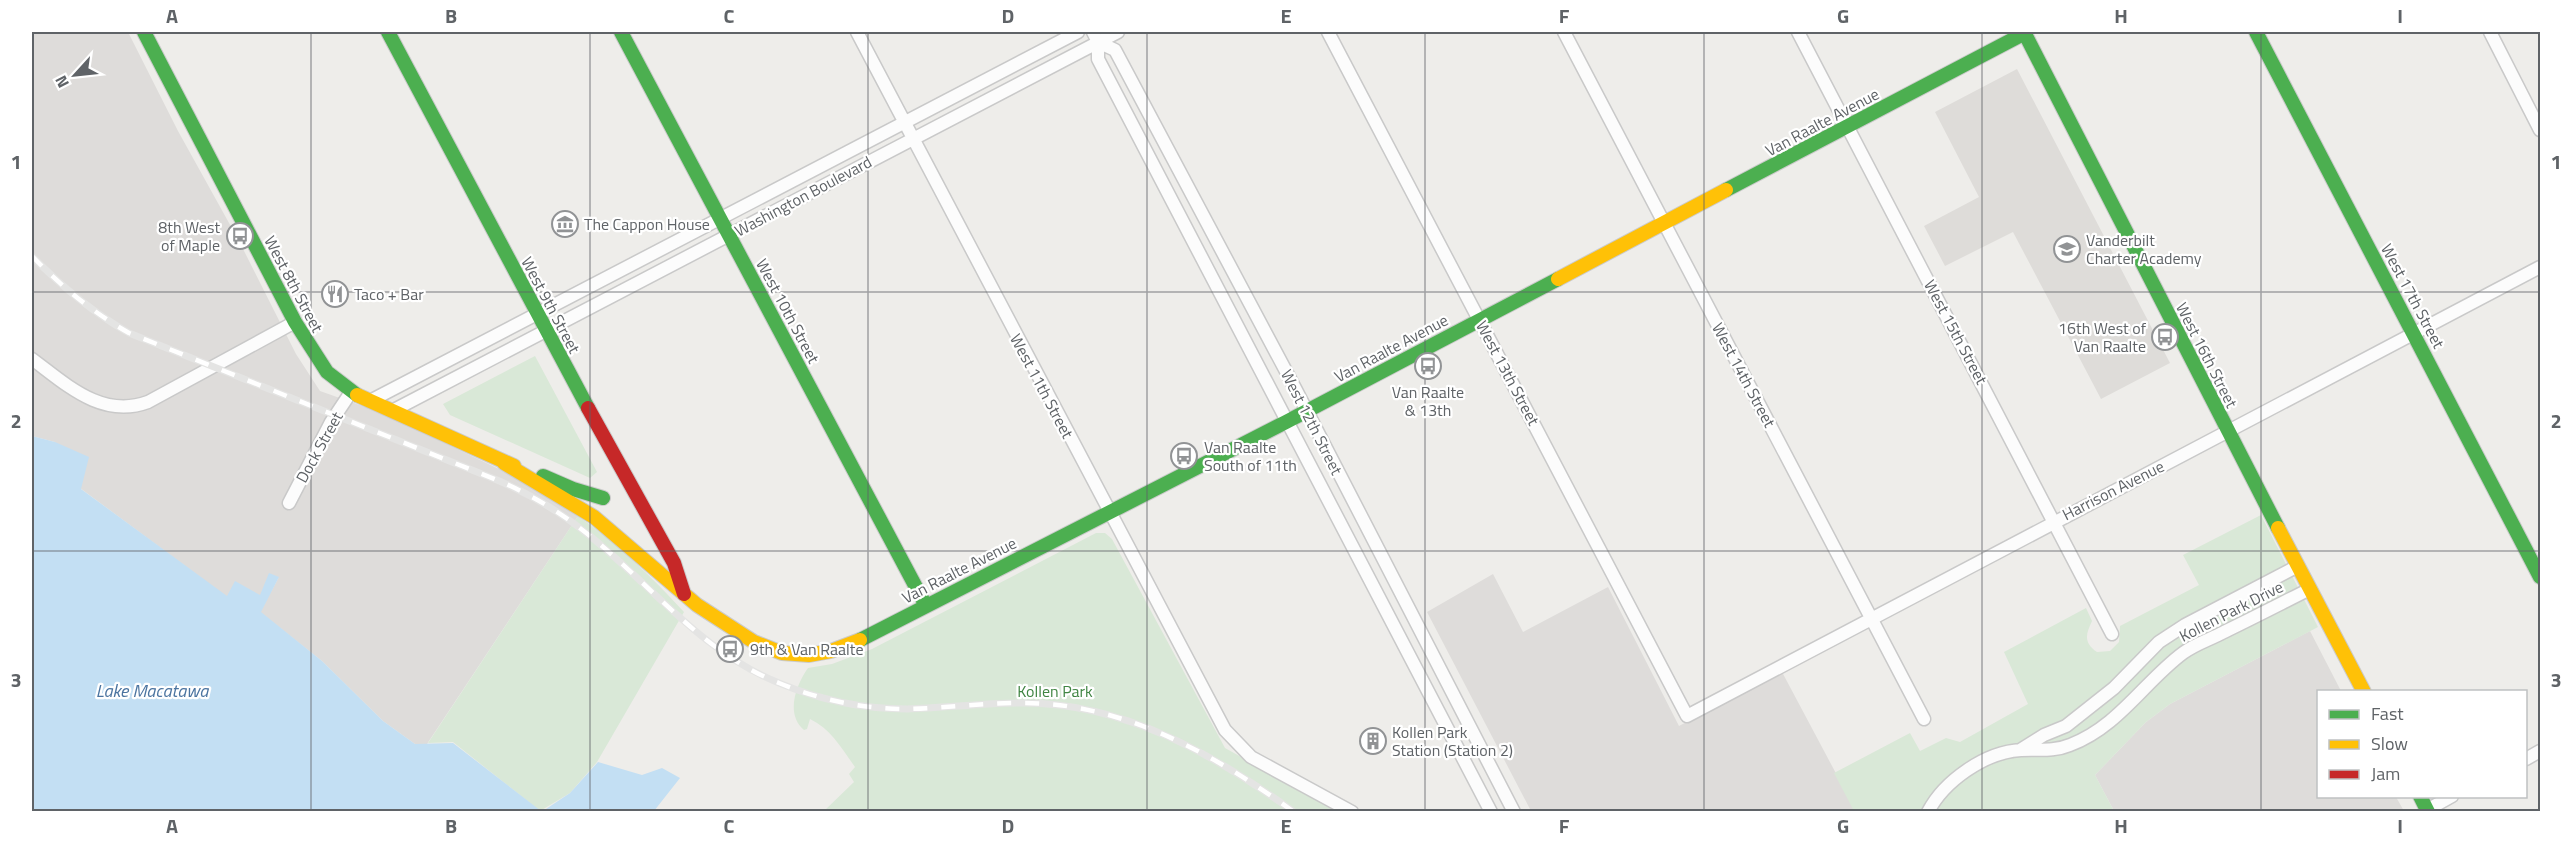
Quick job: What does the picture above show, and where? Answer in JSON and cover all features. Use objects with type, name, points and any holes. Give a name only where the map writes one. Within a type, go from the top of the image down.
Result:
[{"type":"street","name":"West 8th Street","points":[[144,32],[295,322],[319,362],[351,392],[504,463],[603,498]]},
{"type":"street","name":"West 9th Street","points":[[388,32],[618,467],[674,563],[684,594]]},
{"type":"street","name":"West 10th Street","points":[[621,32],[926,606]]},
{"type":"street","name":"West 11th Street","points":[[857,32],[1209,704],[1231,739],[1251,757],[1352,812]]},
{"type":"street","name":"Washington Boulevard","points":[[370,401],[905,124],[1077,32]]},
{"type":"street","name":"Washington Boulevard","points":[[392,411],[912,139],[1096,37],[1118,32]]},
{"type":"street","name":"West 13th Street","points":[[1328,32],[1687,716]]},
{"type":"street","name":"West 14th Street","points":[[1564,32],[1924,719]]},
{"type":"street","name":"West 15th Street","points":[[1798,32],[2112,634]]},
{"type":"street","name":"Van Raalte Avenue","points":[[684,594],[728,628],[759,645],[808,656],[838,649],[866,638],[1306,412],[2026,32]]},
{"type":"street","name":"West 16th Street","points":[[2026,32],[2227,431],[2363,690]]},
{"type":"street","name":"West 17th Street","points":[[2256,32],[2541,577]]},
{"type":"street","points":[[2490,32],[2541,130]]},
{"type":"street","name":"West 12th Street","points":[[1096,37],[1115,50],[1514,812]]},
{"type":"street","name":"West 12th Street","points":[[1096,37],[1098,58],[1491,812]]},
{"type":"street","name":"Harrison Avenue","points":[[1687,716],[2054,521],[2541,267]]},
{"type":"street","points":[[32,359],[77,392],[106,406],[131,408],[148,402],[295,322]]},
{"type":"street","name":"Dock Street","points":[[289,503],[331,422],[351,392]]},
{"type":"street","name":"West 8th Street","points":[[504,463],[596,518],[642,561],[684,594]]},
{"type":"street","points":[[596,518],[603,498],[614,484],[618,467]]},
{"type":"street","name":"Kollen Park Drive","points":[[2019,750],[2074,720],[2114,688],[2159,642],[2185,625],[2298,566]]},
{"type":"street","name":"Kollen Park Drive","points":[[1928,812],[1946,787],[1974,767],[2000,754],[2019,750],[2047,751],[2071,745],[2102,728],[2185,652],[2310,589]]},
{"type":"street","points":[[2527,758],[2541,751]]},
{"type":"street","points":[[2427,811],[2449,798]]},
{"type":"shaded area","points":[[32,32],[128,32],[296,354],[320,391],[379,412],[522,480],[578,516],[427,744],[415,744],[383,721],[322,661],[260,612],[279,577],[261,595],[227,597],[80,488],[55,442],[32,436]]},
{"type":"shaded area","name":"Vanderbilt Charter Academy","points":[[2017,69],[2170,363],[2101,399],[2013,232],[1945,266],[1924,226],[1979,197],[1935,112]]},
{"type":"shaded area","points":[[1493,574],[1523,632],[1608,587],[1679,726],[1782,672],[1856,811],[1531,811],[1427,612]]},
{"type":"shaded area","points":[[2310,631],[2340,690],[2317,690],[2317,798],[2397,798],[2404,811],[2114,811],[2095,775],[2146,722],[2170,704]]},
{"type":"green space","points":[[535,356],[597,472],[590,478],[450,415],[443,404]]},
{"type":"green space","points":[[2261,515],[2318,627],[2170,704],[2146,722],[2095,775],[2114,811],[1854,811],[1834,773],[1910,733],[1920,751],[1946,738],[1960,742],[2028,704],[2004,652],[2086,608],[2092,621],[2087,634],[2089,645],[2097,652],[2110,651],[2119,642],[2120,626],[2199,585],[2183,555]]},
{"type":"green space","points":[[578,516],[634,561],[684,612],[597,762],[570,793],[540,811],[453,742],[428,743]]},
{"type":"green space","name":"Kollen Park","points":[[1096,533],[1105,533],[1112,539],[1225,748],[1338,811],[824,811],[854,782],[849,774],[855,767],[836,740],[824,728],[810,719],[807,729],[804,730],[798,723],[795,716],[794,699],[808,668],[832,664],[872,649]]},
{"type":"water","name":"Lake Macatawa","points":[[32,436],[55,442],[89,457],[81,489],[227,596],[235,581],[260,595],[269,573],[279,577],[261,612],[322,661],[383,721],[415,744],[453,743],[541,811],[32,811]]},
{"type":"water","points":[[598,762],[642,775],[662,768],[680,778],[654,811],[543,811],[570,793]]},
{"type":"railway","points":[[32,256],[78,298],[129,333],[522,491],[557,512],[590,536],[679,617],[726,654],[779,683],[826,699],[874,707],[907,709],[1021,703],[1058,705],[1095,711],[1165,735],[1199,752],[1232,770],[1294,812]]},
{"type":"traffic: fast","points":[[144,32],[295,322],[327,372],[357,395]]},
{"type":"traffic: fast","points":[[388,32],[588,408]]},
{"type":"traffic: fast","points":[[621,32],[926,606]]},
{"type":"traffic: fast","points":[[2024,32],[2278,528]]},
{"type":"traffic: fast","points":[[2256,32],[2540,577]]},
{"type":"traffic: fast","points":[[1726,190],[2025,33]]},
{"type":"traffic: fast","points":[[860,640],[1286,422],[1558,279]]},
{"type":"traffic: fast","points":[[543,476],[573,489],[603,498]]},
{"type":"traffic: fast","points":[[2421,798],[2428,812]]},
{"type":"traffic: slow","points":[[1558,279],[1726,190]]},
{"type":"traffic: slow","points":[[357,395],[514,466]]},
{"type":"traffic: slow","points":[[504,463],[594,517],[697,605],[754,642],[782,653],[809,655],[831,651],[860,640]]},
{"type":"traffic: slow","points":[[2278,528],[2363,690]]},
{"type":"traffic: jam","points":[[588,408],[674,563],[684,594]]},
{"type":"place","name":"The Cappon House","points":[[565,224]]},
{"type":"place","name":"8th West of Maple","points":[[240,236]]},
{"type":"place","name":"Vanderbilt Charter Academy","points":[[2067,249]]},
{"type":"place","name":"Taco + Bar","points":[[335,294]]},
{"type":"place","name":"16th West of Van Raalte","points":[[2165,337]]},
{"type":"place","name":"Van Raalte & 13th","points":[[1428,366]]},
{"type":"place","name":"Van Raalte South of 11th","points":[[1184,456]]},
{"type":"place","name":"9th & Van Raalte","points":[[730,649]]},
{"type":"place","name":"Kollen Park Station (Station 2)","points":[[1373,741]]}]
